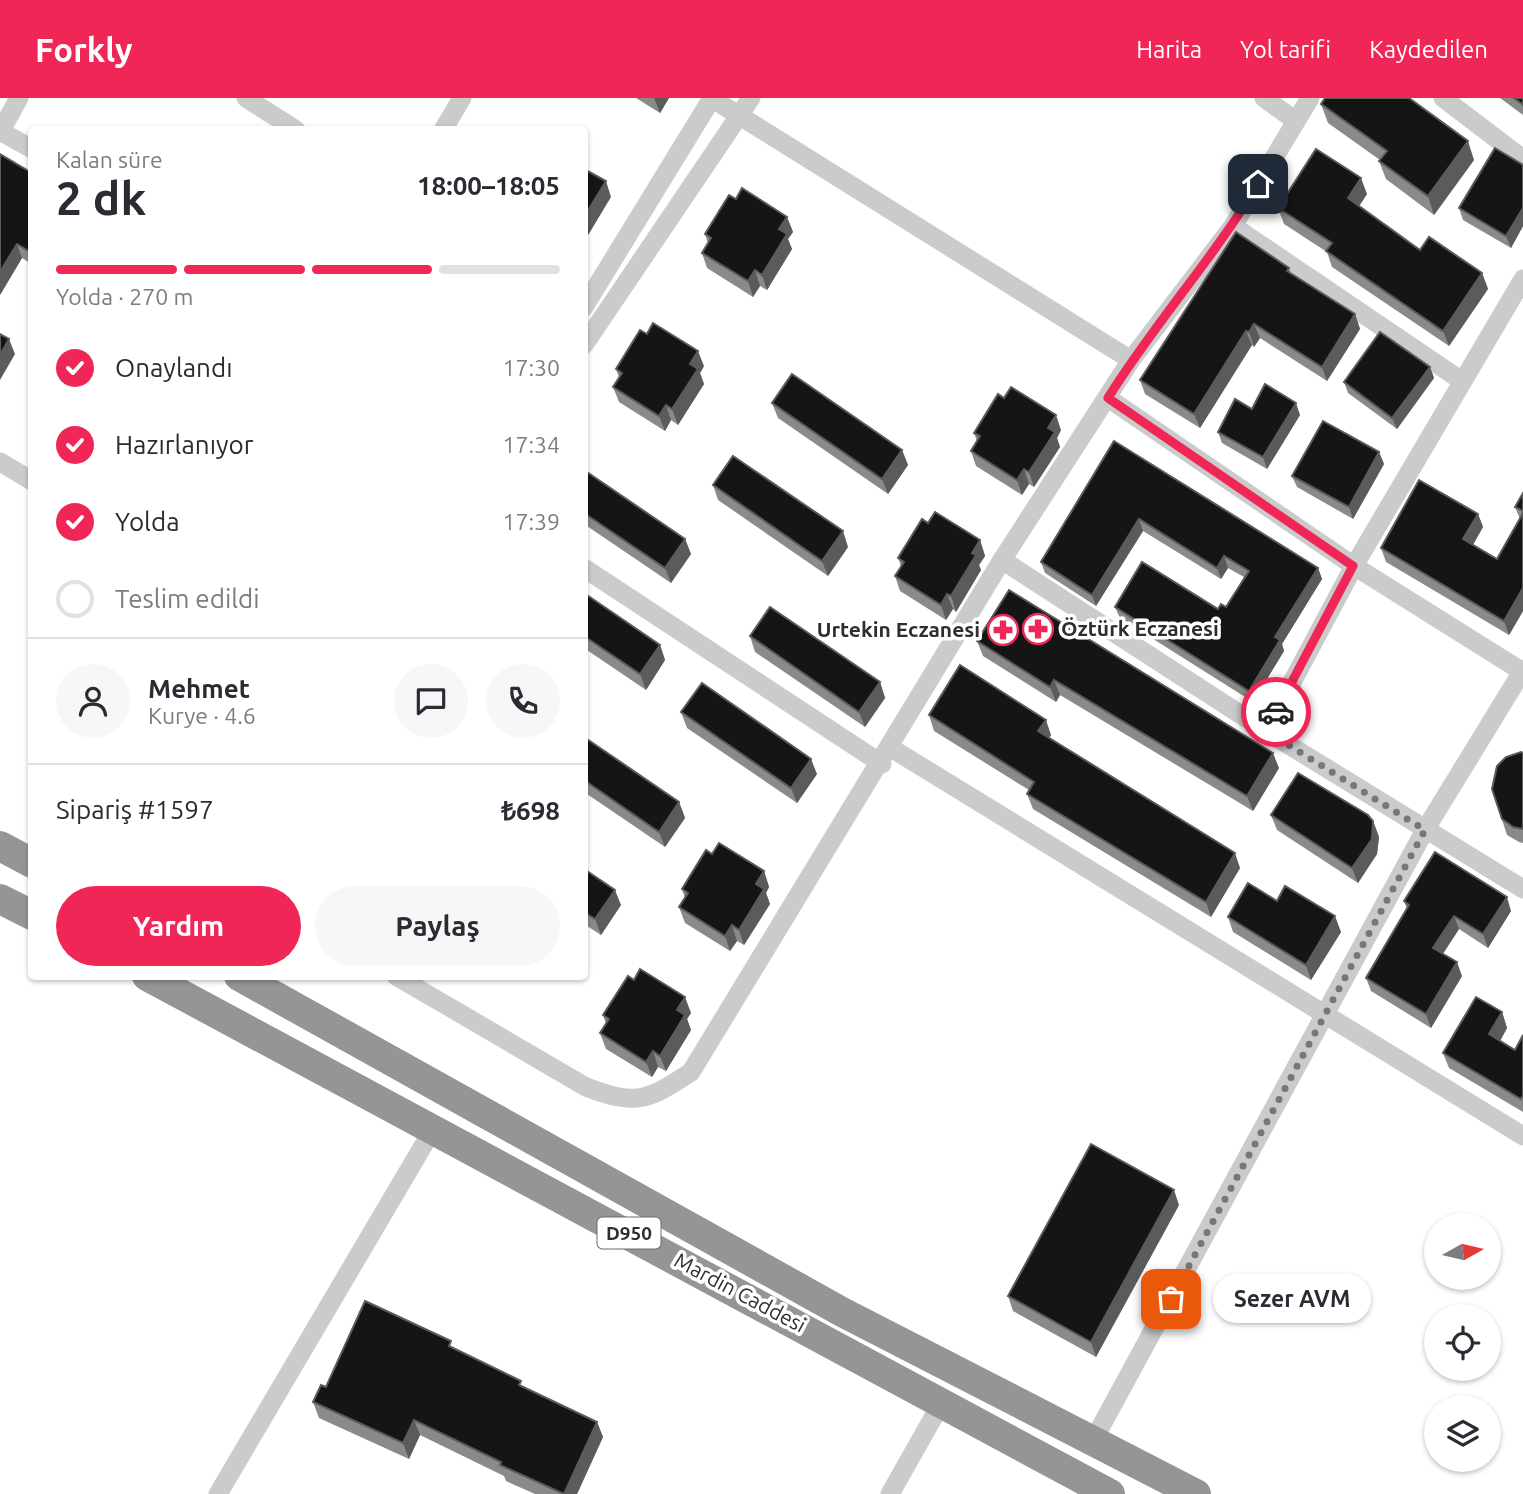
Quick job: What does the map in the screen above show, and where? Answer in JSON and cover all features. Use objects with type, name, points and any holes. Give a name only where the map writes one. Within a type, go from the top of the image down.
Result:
[{"type":"highway","points":[[0,846],[28,861]]},
{"type":"highway","points":[[0,899],[28,913]]},
{"type":"highway","name":"Mardin Caddesi","points":[[154,980],[1110,1494]]},
{"type":"highway","name":"Mardin Caddesi","points":[[246,980],[842,1312],[1195,1494]]},
{"type":"street","points":[[19,98],[0,131],[28,147]]},
{"type":"street","points":[[246,98],[290,126]]},
{"type":"street","points":[[446,126],[463,98]]},
{"type":"street","points":[[588,300],[712,98],[746,106],[1131,360]]},
{"type":"street","points":[[1264,98],[1296,121]]},
{"type":"street","points":[[403,980],[586,1087],[620,1100],[659,1093],[691,1072],[886,756],[1002,560],[1131,360],[1233,226],[1310,98]]},
{"type":"street","points":[[1443,98],[1523,159]]},
{"type":"street","points":[[592,319],[746,106]]},
{"type":"street","points":[[1233,226],[1462,381]]},
{"type":"street","points":[[1266,731],[1353,566],[1523,279]]},
{"type":"street","points":[[1093,1441],[1425,830],[1523,671],[1353,566],[1108,398]]},
{"type":"street","points":[[0,463],[28,479]]},
{"type":"street","points":[[1002,560],[1266,731],[1523,889]]},
{"type":"street","points":[[588,570],[886,756],[1326,1014],[1523,1136]]},
{"type":"street","points":[[218,1494],[433,1129]]},
{"type":"street","points":[[890,1494],[942,1402]]},
{"type":"building","points":[[1325,98],[1409,98],[1468,141],[1428,196],[1379,161],[1387,151],[1321,104]]},
{"type":"building","points":[[1514,98],[1523,98],[1523,105]]},
{"type":"building","points":[[1495,148],[1523,165],[1523,208],[1506,236],[1459,208]]},
{"type":"building","points":[[1316,149],[1361,178],[1348,198],[1420,250],[1429,237],[1482,273],[1443,331],[1326,251],[1332,243],[1278,208]]},
{"type":"building","points":[[0,154],[28,171],[28,251],[17,244],[0,272]]},
{"type":"building","points":[[588,171],[606,181],[588,210]]},
{"type":"building","points":[[742,188],[787,217],[779,229],[787,234],[762,275],[755,270],[748,281],[702,253],[711,238],[705,234],[729,195],[736,199]]},
{"type":"building","points":[[1236,232],[1289,268],[1287,271],[1355,314],[1322,367],[1254,324],[1249,332],[1246,331],[1194,414],[1140,380]]},
{"type":"building","points":[[653,323],[698,351],[690,364],[698,369],[672,409],[666,405],[659,416],[613,387],[622,373],[616,369],[640,330],[647,334]]},
{"type":"building","points":[[1380,332],[1430,367],[1392,418],[1344,382]]},
{"type":"building","points":[[0,334],[9,339],[0,355]]},
{"type":"building","points":[[792,374],[902,450],[882,479],[772,403]]},
{"type":"building","points":[[1265,384],[1296,403],[1263,457],[1218,432],[1235,399],[1252,409]]},
{"type":"building","points":[[1011,387],[1056,415],[1048,428],[1055,432],[1029,472],[1024,469],[1017,480],[971,451],[980,436],[974,433],[998,394],[1004,398]]},
{"type":"building","points":[[1323,421],[1379,452],[1349,507],[1292,476]]},
{"type":"building","points":[[1114,441],[1318,568],[1275,637],[1280,640],[1249,691],[1115,607],[1142,562],[1218,609],[1221,604],[1226,607],[1249,571],[1224,556],[1217,568],[1139,519],[1092,595],[1041,562]]},
{"type":"building","points":[[733,456],[843,531],[822,561],[713,485]]},
{"type":"building","points":[[588,473],[685,539],[665,568],[588,516]]},
{"type":"building","points":[[1419,480],[1478,514],[1463,539],[1497,559],[1523,513],[1523,588],[1504,621],[1381,548]]},
{"type":"building","points":[[1523,493],[1523,511],[1515,507]]},
{"type":"building","points":[[935,512],[980,540],[972,553],[976,555],[951,596],[947,594],[941,605],[895,576],[904,562],[898,558],[922,519],[928,523]]},
{"type":"building","points":[[1009,590],[1273,753],[1247,796],[1054,680],[1050,687],[977,641]]},
{"type":"building","points":[[588,596],[660,645],[640,674],[588,639]]},
{"type":"building","points":[[770,607],[880,682],[859,712],[750,636]]},
{"type":"building","points":[[960,665],[1046,720],[1038,731],[1235,853],[1206,902],[1027,794],[1034,782],[929,715]]},
{"type":"building","points":[[702,683],[811,759],[791,788],[681,712]]},
{"type":"building","points":[[588,740],[679,802],[659,832],[588,783]]},
{"type":"building","points":[[1521,752],[1523,829],[1513,827],[1502,819],[1492,789],[1497,766],[1506,757]]},
{"type":"building","points":[[1298,773],[1368,815],[1373,821],[1372,839],[1352,868],[1271,815]]},
{"type":"building","points":[[719,843],[764,871],[756,884],[764,889],[739,930],[732,925],[725,936],[679,907],[688,893],[682,889],[706,850],[712,854]]},
{"type":"building","points":[[1435,852],[1507,897],[1483,934],[1454,916],[1433,948],[1457,962],[1426,1014],[1366,978],[1409,905],[1404,901]]},
{"type":"building","points":[[588,872],[615,890],[595,919],[588,915]]},
{"type":"building","points":[[1248,883],[1277,901],[1285,886],[1335,916],[1306,965],[1228,917]]},
{"type":"building","points":[[640,969],[685,997],[677,1010],[685,1015],[660,1056],[653,1051],[646,1062],[600,1033],[609,1019],[603,1015],[628,976],[634,980]]},
{"type":"building","points":[[1476,997],[1502,1012],[1489,1034],[1515,1050],[1523,1035],[1521,1099],[1443,1053]]},
{"type":"building","points":[[1091,1144],[1174,1190],[1091,1342],[1008,1296]]},
{"type":"building","points":[[365,1301],[451,1341],[449,1346],[521,1381],[519,1385],[597,1422],[564,1494],[500,1465],[501,1462],[414,1420],[403,1443],[313,1402],[321,1385],[326,1387]]},
{"type":"way so far","points":[[1171,1299],[1425,830],[1266,731],[1276,712]]},
{"type":"place","name":"Öztürk Eczanesi","points":[[1038,629]]},
{"type":"place","name":"Urtekin Eczanesi","points":[[1003,630]]},
{"type":"place","name":"Sezer AVM","points":[[1171,1299]]},
{"type":"route","points":[[1258,184],[1233,226],[1131,360],[1108,398],[1353,566],[1276,712]]}]
